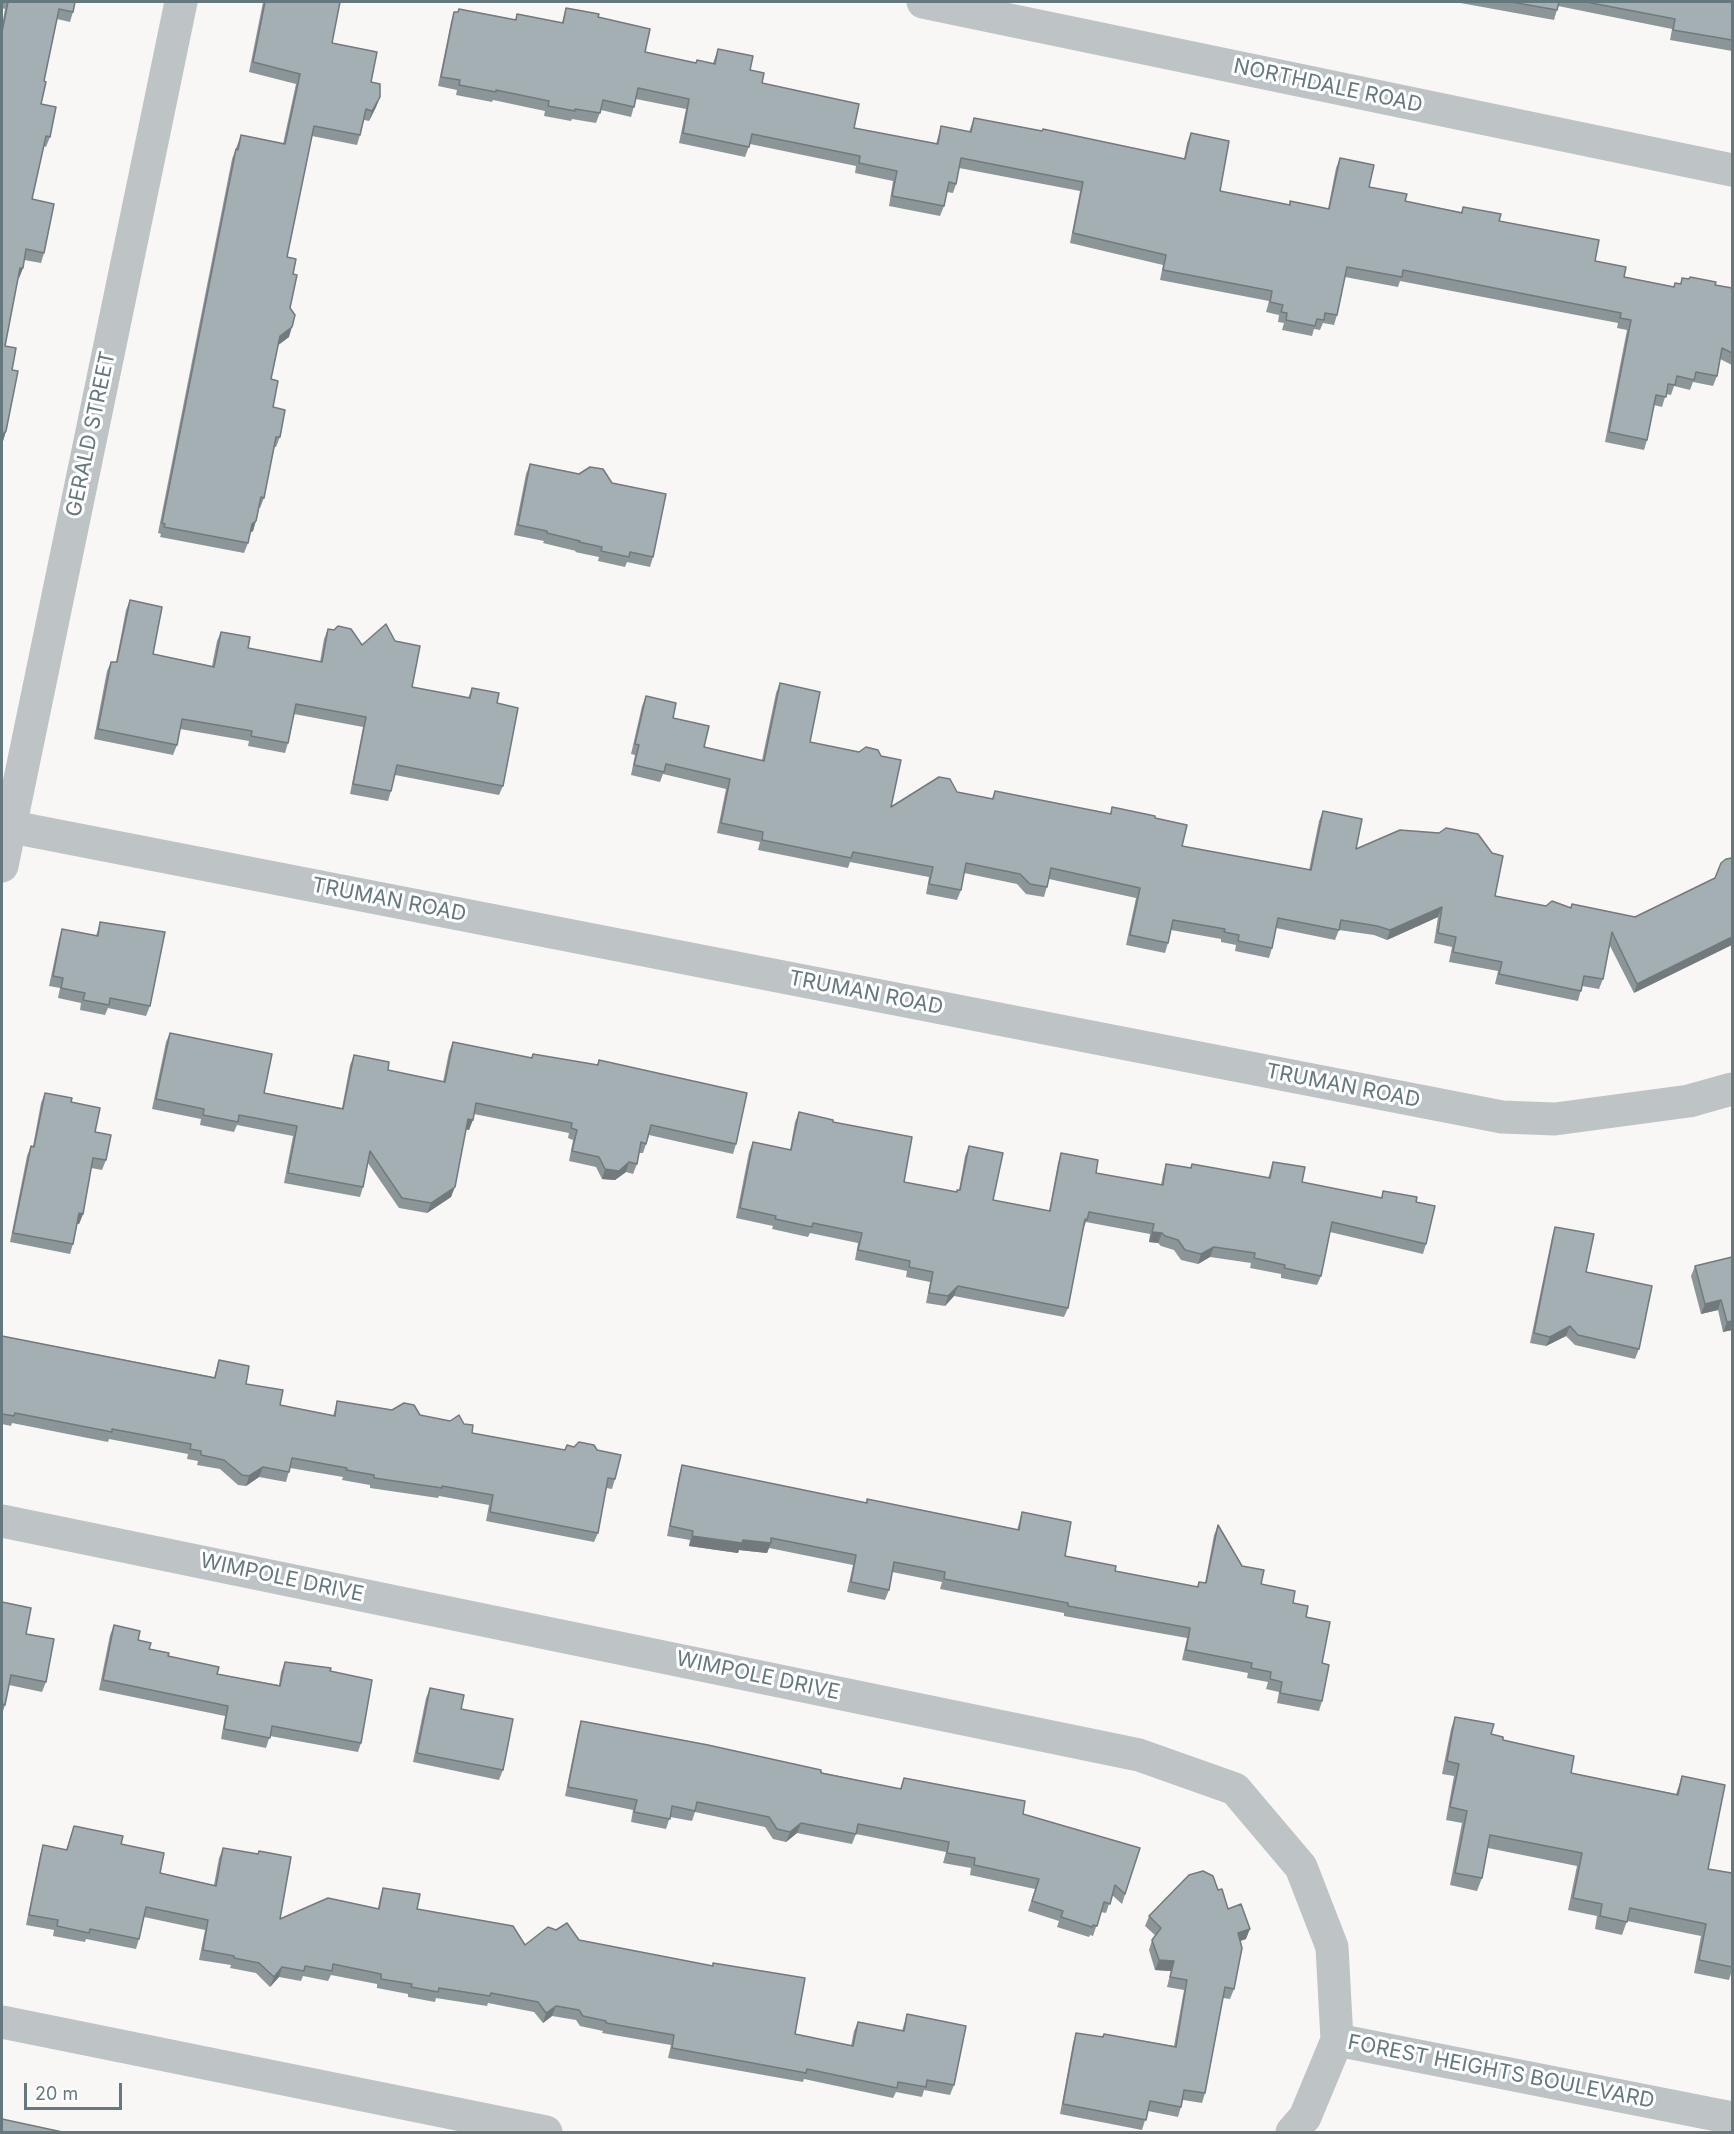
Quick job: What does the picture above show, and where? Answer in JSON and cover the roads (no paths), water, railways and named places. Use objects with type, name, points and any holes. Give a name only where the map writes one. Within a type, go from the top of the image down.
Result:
[{"type":"street","name":"GERALD STREET","points":[[2,866],[5,826],[181,2]]},
{"type":"street","name":"NORTHDALE ROAD","points":[[923,2],[1732,170]]},
{"type":"street","name":"TRUMAN ROAD","points":[[5,826],[1502,1117],[1555,1119],[1689,1101],[1732,1089]]},
{"type":"street","name":"WIMPOLE DRIVE","points":[[2,1521],[1139,1755],[1235,1789],[1300,1867],[1332,1947],[1337,2040]]},
{"type":"street","points":[[2,2022],[546,2133]]},
{"type":"street","name":"FOREST HEIGHTS BOULEVARD","points":[[1292,2133],[1305,2117],[1337,2040],[1732,2118]]}]
